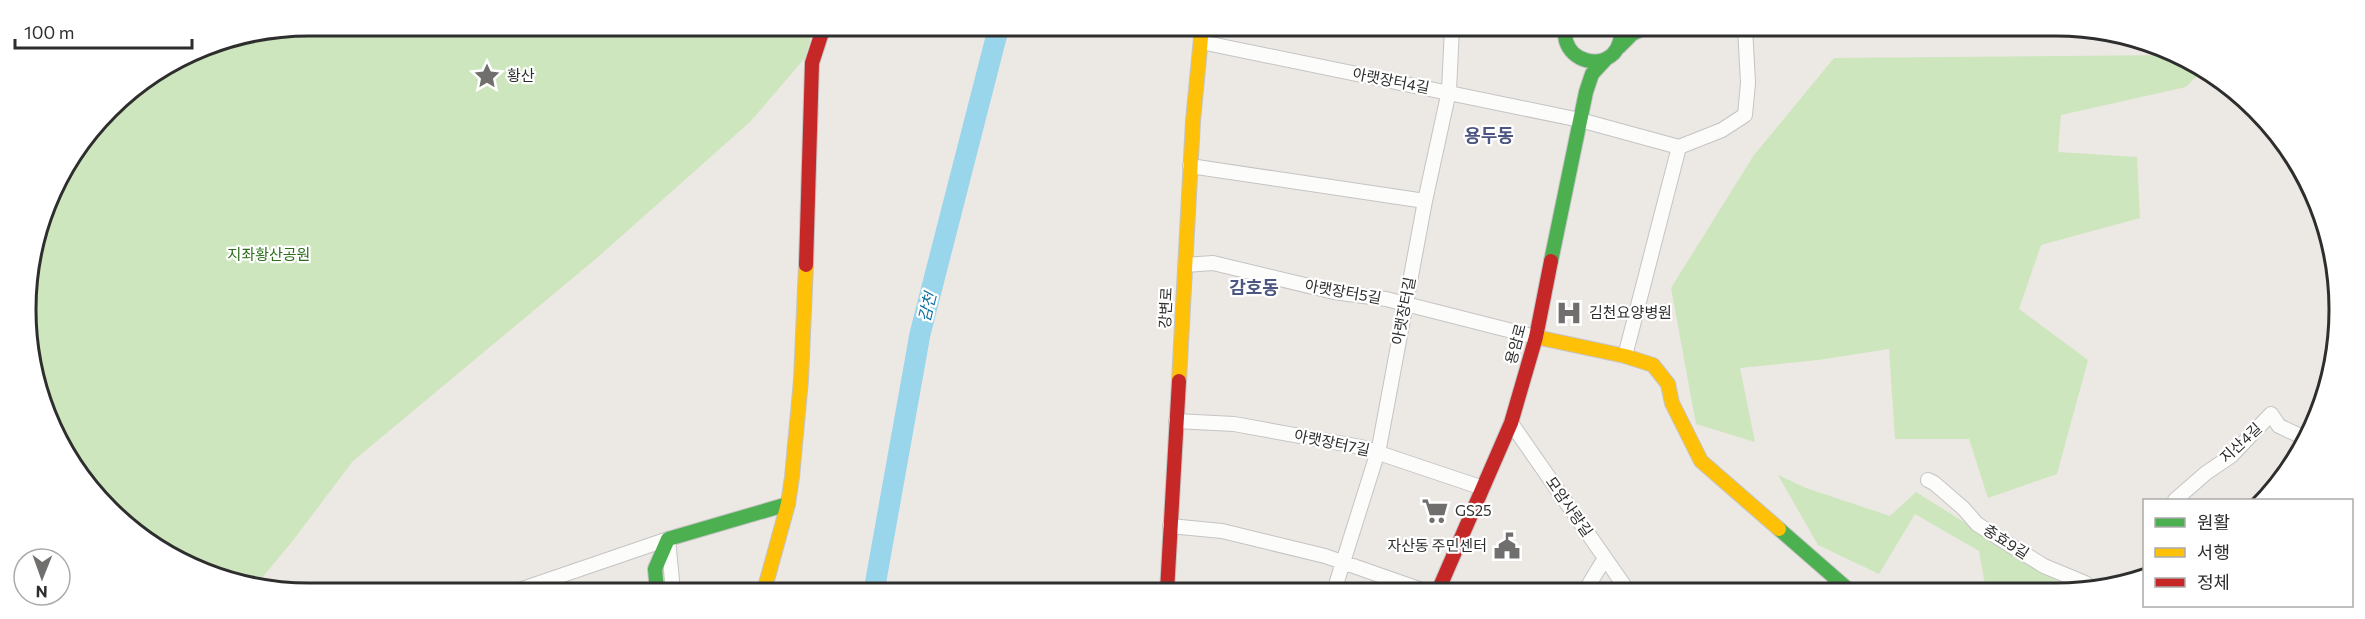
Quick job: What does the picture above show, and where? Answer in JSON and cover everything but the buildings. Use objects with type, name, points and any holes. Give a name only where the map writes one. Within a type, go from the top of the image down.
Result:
[{"type":"street","points":[[766,583],[788,504],[801,380],[809,212],[812,63],[821,36]]},
{"type":"street","name":"강변로","points":[[1167,583],[1190,166],[1201,36]]},
{"type":"street","name":"아랫장터길","points":[[1336,583],[1378,452],[1448,92],[1451,36]]},
{"type":"street","points":[[1562,36],[1584,69],[1586,92]]},
{"type":"street","points":[[1619,47],[1622,36]]},
{"type":"street","points":[[1586,92],[1592,74],[1630,36]]},
{"type":"street","points":[[1625,356],[1678,147],[1722,129],[1745,115],[1748,83],[1745,36]]},
{"type":"street","name":"아랫장터4길","points":[[1201,42],[1580,120],[1678,147]]},
{"type":"street","points":[[1577,58],[1595,63],[1605,60]]},
{"type":"street","name":"용암로","points":[[1441,583],[1511,423],[1536,337],[1586,92]]},
{"type":"street","points":[[1190,166],[1425,201]]},
{"type":"street","name":"아랫장터5길","points":[[1185,265],[1213,263],[1334,292],[1386,299],[1536,337]]},
{"type":"street","points":[[1536,337],[1625,356],[1653,365],[1668,384],[1672,403],[1701,461],[1841,583]]},
{"type":"street","name":"지산4길","points":[[2177,499],[2206,473],[2231,456],[2271,414],[2279,426],[2298,435]]},
{"type":"street","name":"아랫장터7길","points":[[1176,421],[1234,424],[1361,447],[1483,488]]},
{"type":"street","name":"모암사랑길","points":[[1511,423],[1622,583]]},
{"type":"street","name":"충효9길","points":[[1928,480],[1963,508],[1977,524],[2044,566],[2081,582]]},
{"type":"street","points":[[539,583],[668,539],[788,504]]},
{"type":"street","points":[[1170,526],[1222,531],[1342,562],[1402,583]]},
{"type":"street","points":[[657,583],[656,569],[668,539]]},
{"type":"street","points":[[668,539],[672,583]]},
{"type":"street","points":[[1590,583],[1605,558]]},
{"type":"green space","name":"지좌황산공원","points":[[310,36],[811,36],[805,58],[750,122],[598,257],[353,461],[261,579],[239,574],[189,555],[158,537],[116,503],[82,461],[57,414],[45,380],[38,345],[36,310],[41,256],[64,189],[82,158],[116,116],[158,82],[189,64],[239,45],[274,38]]},
{"type":"green space","points":[[2155,55],[2197,76],[2186,87],[2061,115],[2058,152],[2137,157],[2140,218],[2041,245],[2019,309],[2088,360],[2057,474],[1988,498],[1969,439],[1895,439],[1889,349],[1818,360],[1740,368],[1755,442],[1696,424],[1671,288],[1754,155],[1834,58]]},
{"type":"green space","points":[[1778,475],[1806,488],[1890,516],[1916,492],[2061,583],[1985,583],[1979,551],[1915,514],[1879,574],[1818,545]]},
{"type":"waterway","name":"감천","points":[[875,583],[920,334],[996,36]]},
{"type":"traffic: fast","points":[[1566,36],[1569,48],[1574,53],[1580,58],[1593,61],[1600,61],[1613,54],[1621,36]]},
{"type":"traffic: fast","points":[[1619,47],[1630,36]]},
{"type":"traffic: fast","points":[[1551,261],[1586,92],[1592,74],[1605,60]]},
{"type":"traffic: fast","points":[[656,583],[655,569],[668,539],[788,504]]},
{"type":"traffic: fast","points":[[1779,529],[1841,583]]},
{"type":"traffic: slow","points":[[1179,381],[1193,121],[1201,36]]},
{"type":"traffic: slow","points":[[766,583],[788,504],[792,477],[801,380],[806,265]]},
{"type":"traffic: slow","points":[[1536,337],[1625,356],[1653,365],[1668,384],[1672,403],[1701,461],[1779,529]]},
{"type":"traffic: jam","points":[[806,265],[812,63],[821,36]]},
{"type":"traffic: jam","points":[[1441,583],[1511,423],[1536,337],[1551,261]]},
{"type":"traffic: jam","points":[[1167,583],[1179,381]]},
{"type":"place","name":"황산","points":[[487,76]]},
{"type":"place","name":"김천요양병원","points":[[1569,313]]},
{"type":"place","name":"GS25","points":[[1435,511]]},
{"type":"place","name":"자산동 주민센터","points":[[1507,546]]},
{"type":"district","name":"용두동","points":[[1489,136]]},
{"type":"district","name":"감호동","points":[[1254,288]]}]
